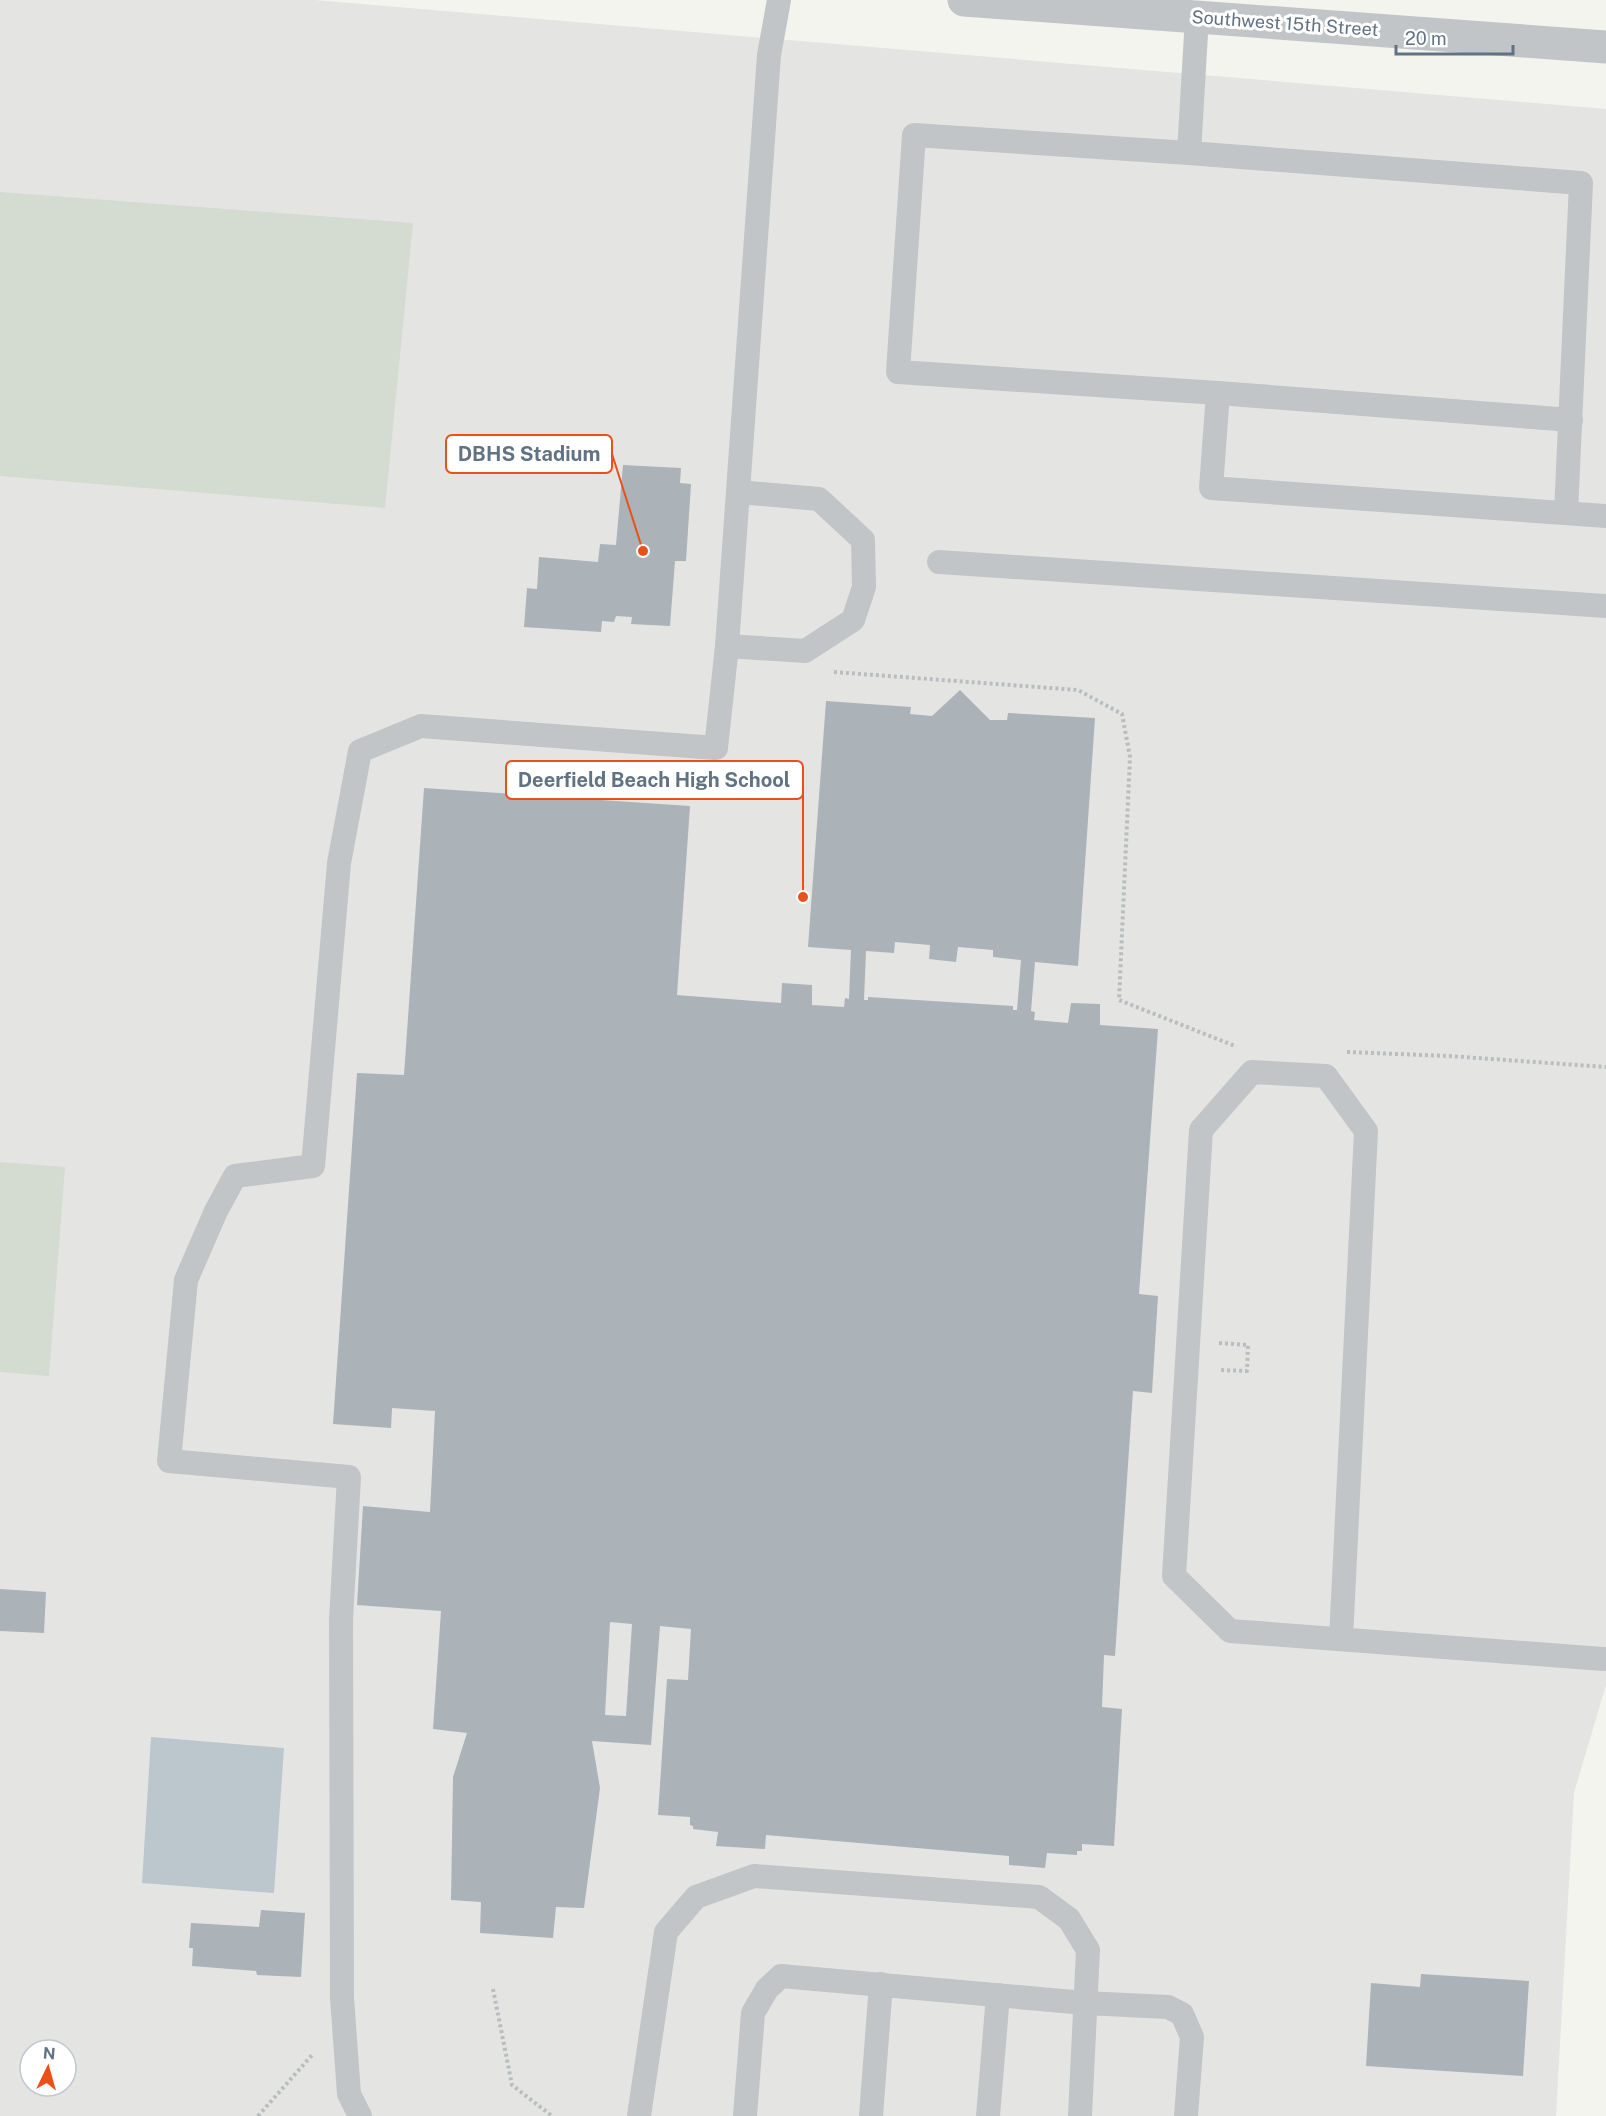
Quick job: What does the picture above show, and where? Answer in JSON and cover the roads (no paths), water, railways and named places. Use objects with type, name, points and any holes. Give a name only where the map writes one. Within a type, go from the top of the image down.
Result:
[{"type":"street","name":"Southwest 15th Street","points":[[964,0],[1606,47]]},
{"type":"lane","points":[[360,2116],[349,2094],[342,1998],[341,1620],[350,1477],[169,1461],[186,1280],[216,1211],[235,1176],[313,1166],[339,863],[360,751],[421,726],[716,748],[727,646],[769,55],[778,0]]},
{"type":"lane","points":[[1189,153],[1197,17]]},
{"type":"lane","points":[[1566,513],[1581,183],[914,135],[898,372],[1218,393],[1570,420]]},
{"type":"lane","points":[[1218,393],[1211,488],[1606,516]]},
{"type":"lane","points":[[727,646],[805,651],[853,620],[864,587],[863,540],[819,499],[738,492]]},
{"type":"lane","points":[[939,562],[1606,606]]},
{"type":"lane","points":[[1341,1639],[1366,1131],[1326,1076],[1252,1072],[1201,1130],[1174,1576],[1230,1631],[1606,1659]]},
{"type":"lane","points":[[639,2116],[666,1932],[696,1897],[754,1876],[1039,1897],[1069,1920],[1088,1950],[1080,2116]]},
{"type":"lane","points":[[745,2116],[753,2013],[767,1989],[781,1976],[1085,2003],[1168,2007],[1182,2014],[1192,2037],[1186,2116],[1191,2116]]},
{"type":"lane","points":[[871,2116],[881,1984]]},
{"type":"lane","points":[[988,2116],[998,1995]]},
{"type":"place","name":"DBHS Stadium","points":[[643,551]]},
{"type":"place","name":"Deerfield Beach High School","points":[[803,897]]}]
